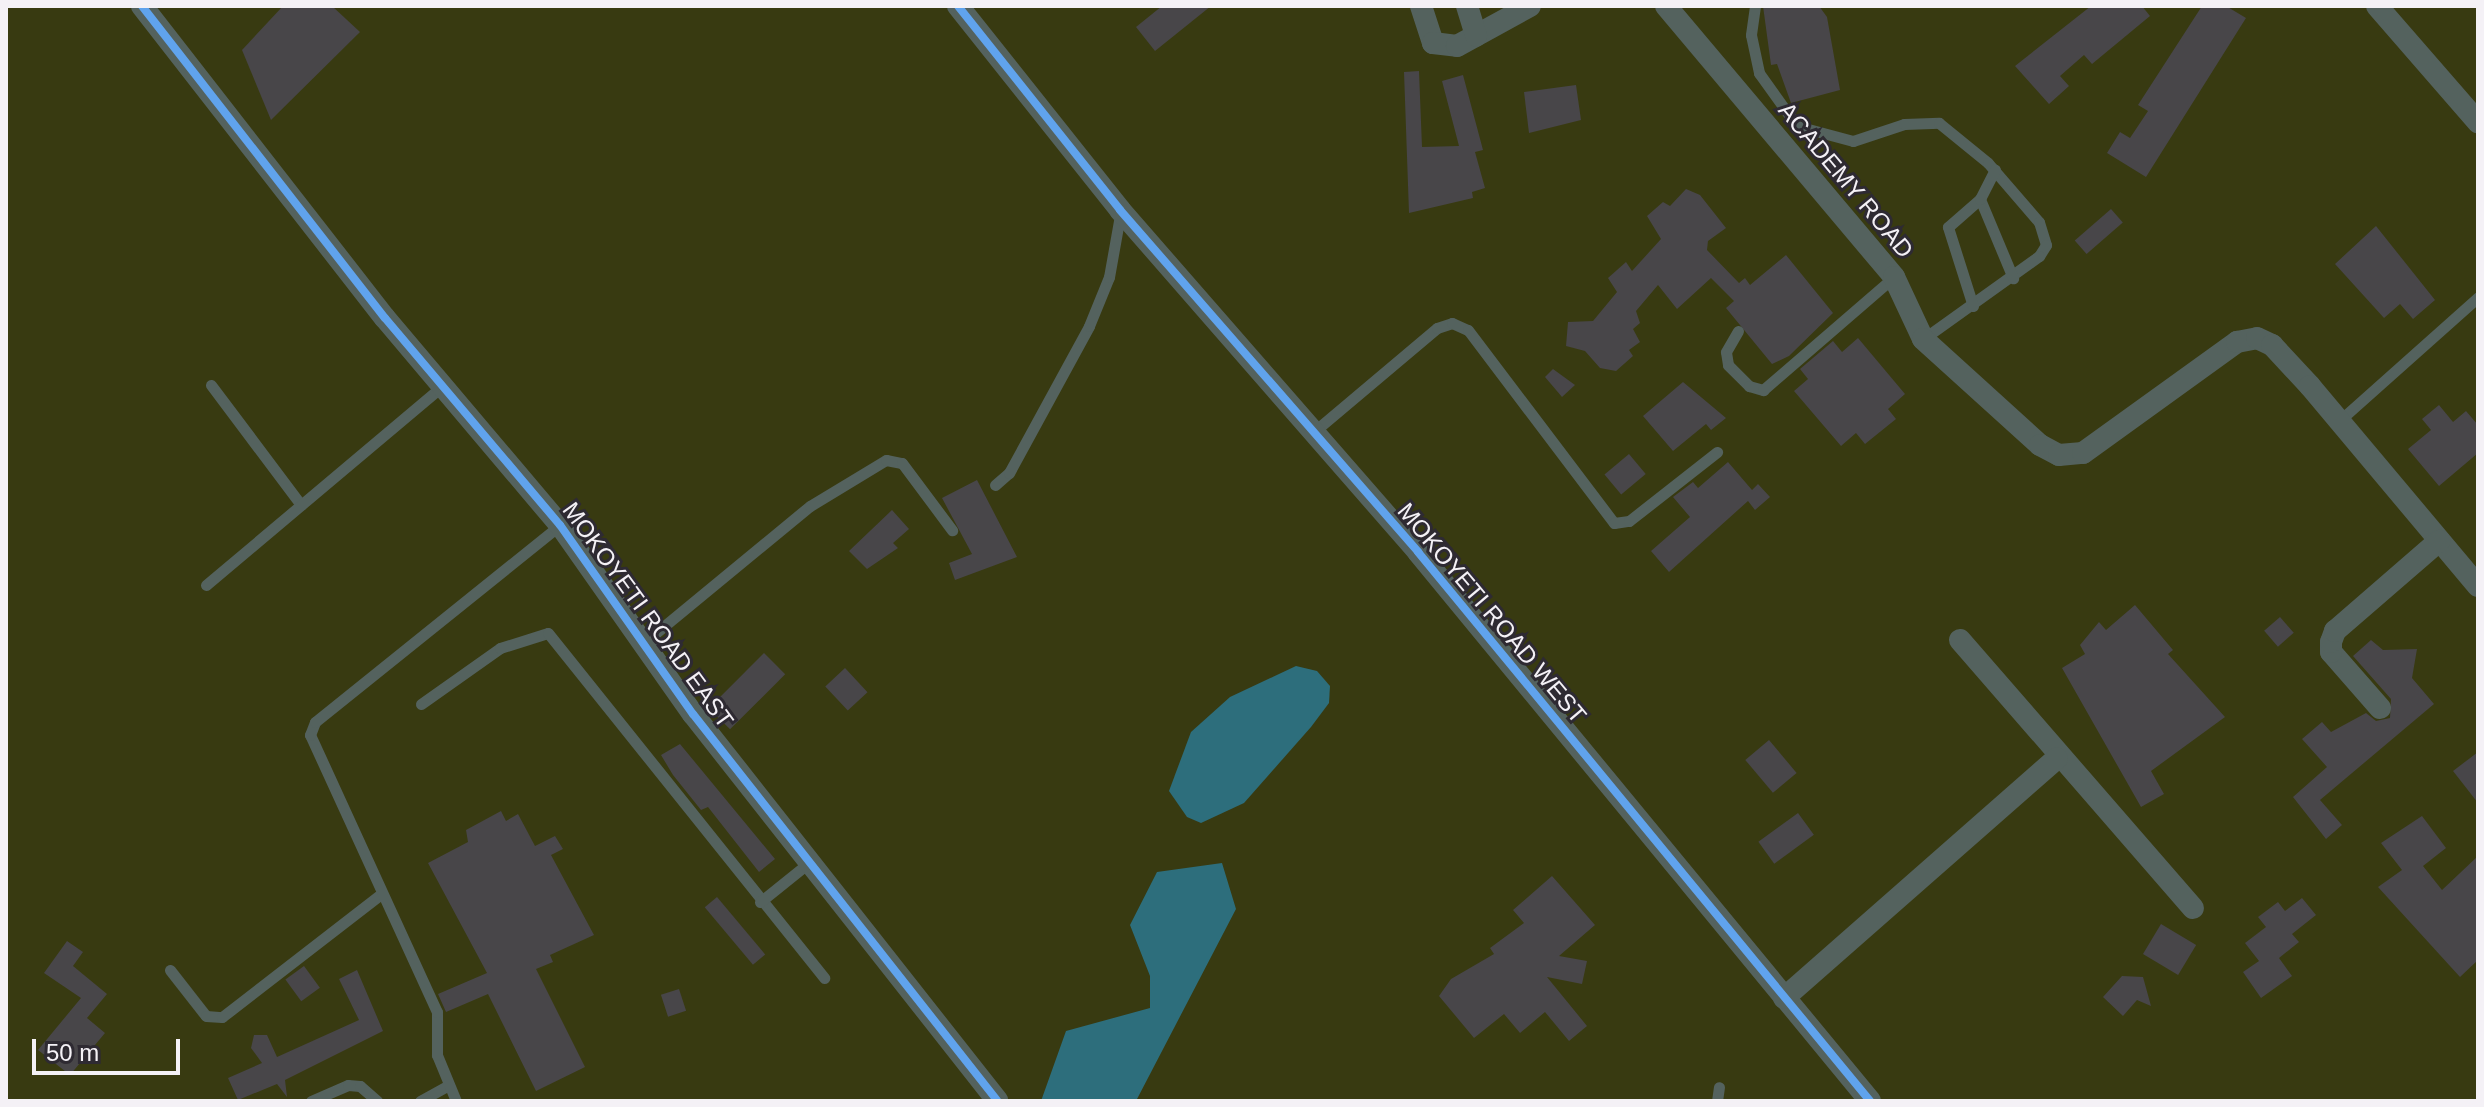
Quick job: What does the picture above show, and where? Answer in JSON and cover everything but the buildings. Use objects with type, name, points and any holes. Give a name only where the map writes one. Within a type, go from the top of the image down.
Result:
[{"type":"street","name":"MOKOYETI ROAD EAST","points":[[142,6],[442,386],[560,525],[646,641],[693,714],[812,860],[997,1101]]},
{"type":"street","name":"MOKOYETI ROAD WEST","points":[[958,6],[1120,210],[1310,435],[1418,552],[1870,1101]]},
{"type":"street","points":[[1421,6],[1433,43],[1457,46],[1530,6]]},
{"type":"street","points":[[1467,6],[1476,36]]},
{"type":"street","name":"ACADEMY ROAD","points":[[1666,6],[1894,277],[1923,339],[2059,455],[2083,453],[2237,342],[2257,338],[2272,345],[2478,586]]},
{"type":"street","points":[[2377,6],[2478,122]]},
{"type":"street","points":[[2380,708],[2331,652],[2331,642],[2335,631],[2439,541]]},
{"type":"street","points":[[1960,640],[2057,758],[2193,908]]},
{"type":"street","points":[[1784,998],[2057,758]]},
{"type":"lane","points":[[1755,6],[1751,35],[1759,73],[1797,126],[1853,141],[1904,124],[1939,123],[1995,170],[2045,236],[2039,256],[2013,278],[1923,339]]},
{"type":"lane","points":[[1973,306],[1947,231],[1980,199],[1995,170]]},
{"type":"lane","points":[[1980,199],[2013,278]]},
{"type":"lane","points":[[995,485],[1009,473],[1089,326],[1109,277],[1120,210]]},
{"type":"lane","points":[[1738,331],[1726,352],[1728,365],[1749,386],[1763,390],[1894,277]]},
{"type":"lane","points":[[2339,421],[2478,297]]},
{"type":"lane","points":[[1310,435],[1437,328],[1452,323],[1468,330],[1614,523],[1629,521],[1717,452]]},
{"type":"lane","points":[[211,385],[301,505]]},
{"type":"lane","points":[[206,585],[442,386]]},
{"type":"lane","points":[[646,641],[810,506],[886,460],[902,463],[952,530]]},
{"type":"lane","points":[[456,1101],[447,1086],[437,1055],[437,1012],[313,748],[315,722],[560,525]]},
{"type":"lane","points":[[421,704],[500,648],[548,633],[760,902],[824,978]]},
{"type":"lane","points":[[760,902],[812,860]]},
{"type":"lane","points":[[170,970],[206,1016],[222,1017],[380,895]]},
{"type":"lane","points":[[311,1101],[348,1085],[360,1086],[377,1101]]},
{"type":"lane","points":[[420,1101],[447,1086]]},
{"type":"lane","points":[[1717,1101],[1719,1087]]},
{"type":"shaded area","points":[[6,6],[2478,6],[2478,1101],[6,1101]]},
{"type":"water","points":[[1296,666],[1317,671],[1330,686],[1329,703],[1244,803],[1201,823],[1187,817],[1169,791],[1191,732],[1230,697]]},
{"type":"water","points":[[1222,863],[1236,909],[1136,1101],[1041,1101],[1066,1031],[1150,1008],[1150,976],[1130,925],[1157,872]]},
{"type":"cycle path","points":[[142,6],[385,318],[560,525],[693,714],[997,1101]]},
{"type":"cycle path","points":[[958,6],[1120,210],[1418,552],[1870,1101]]}]
